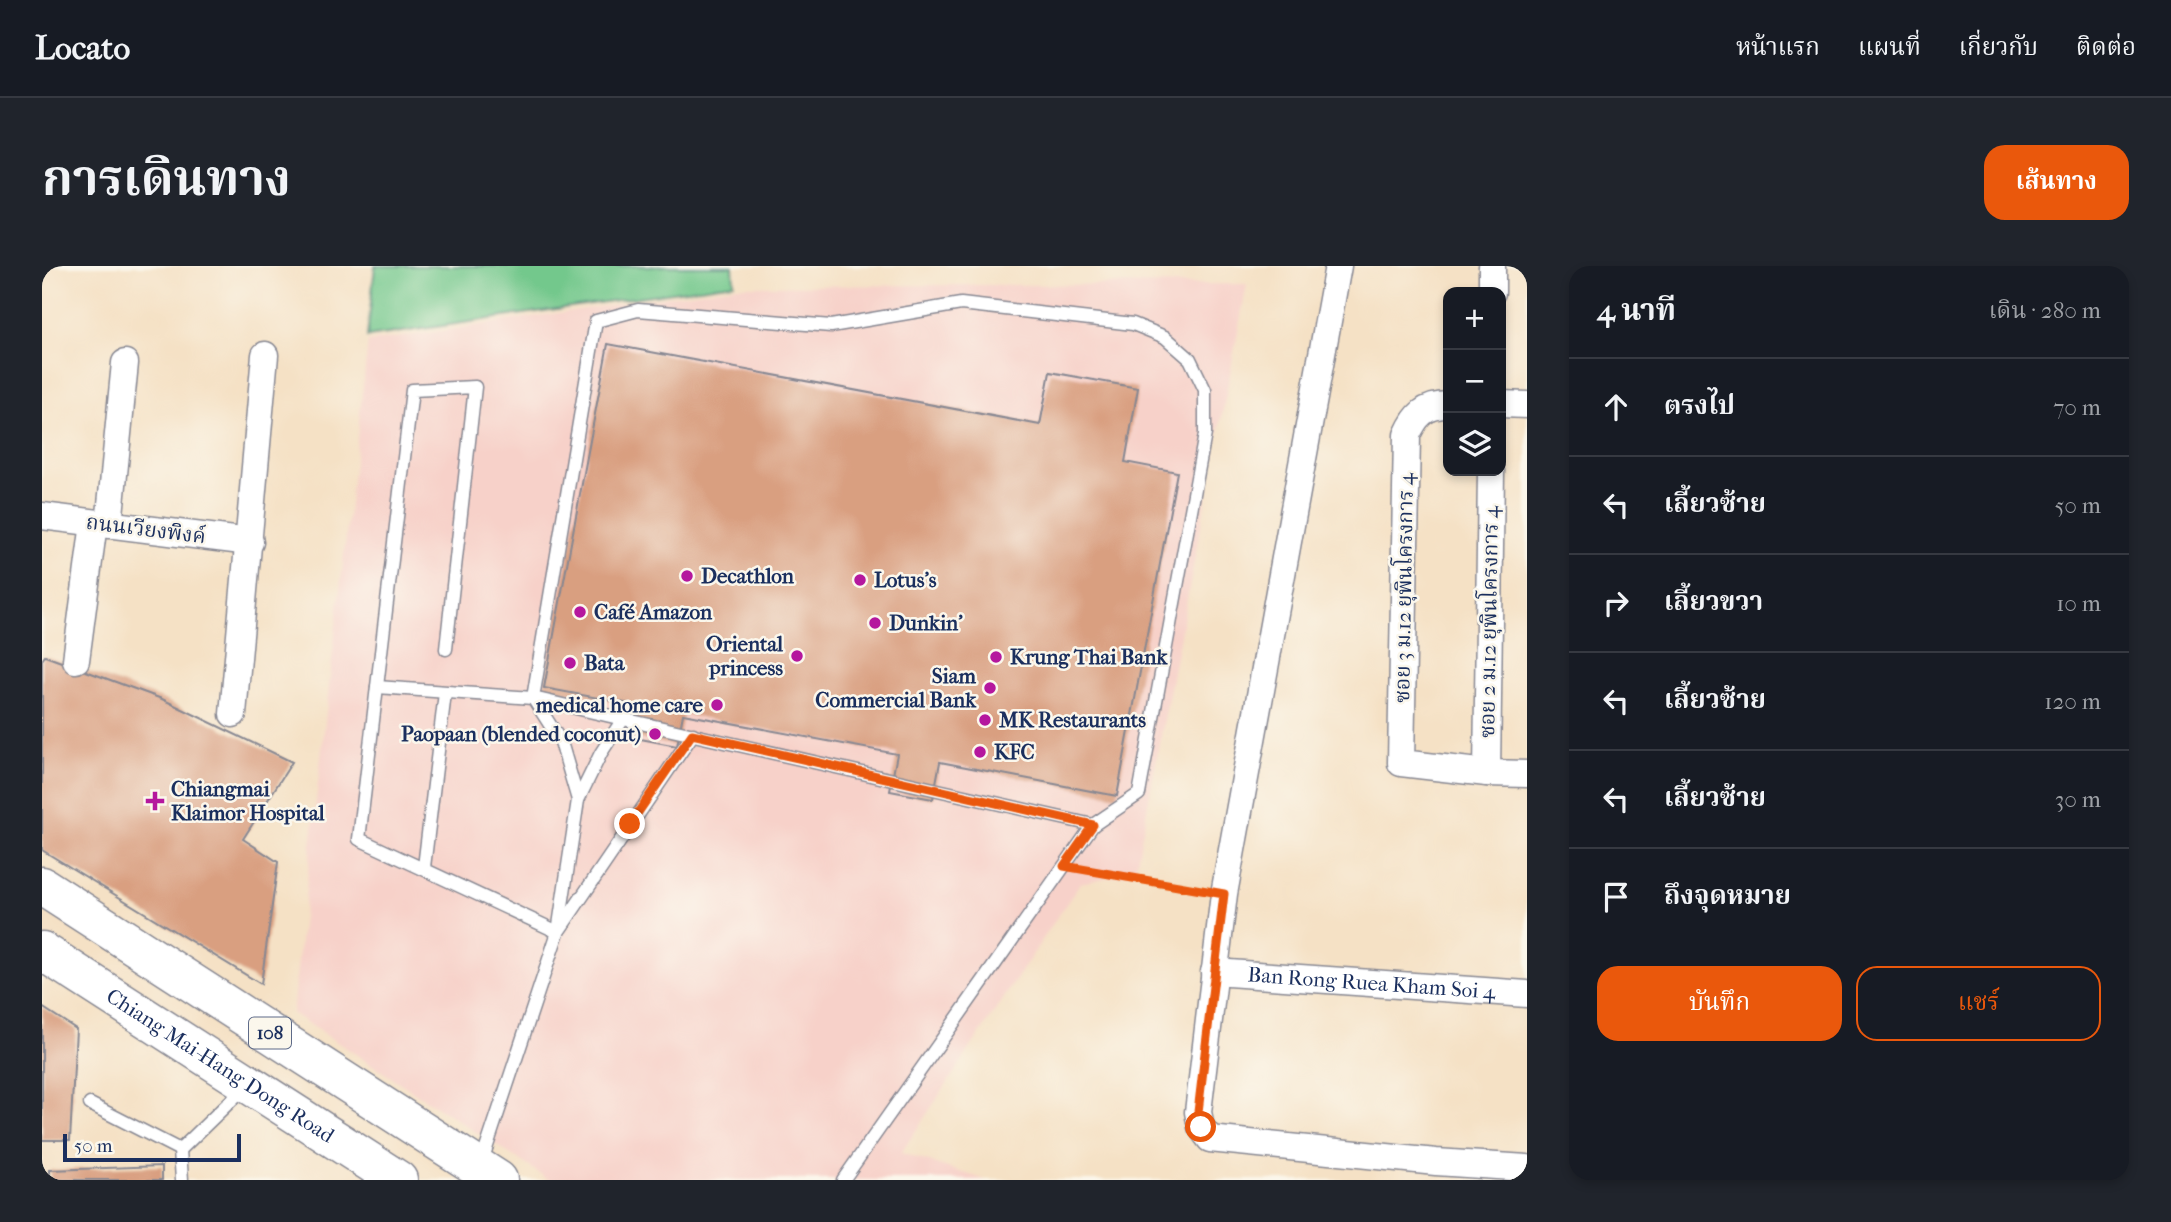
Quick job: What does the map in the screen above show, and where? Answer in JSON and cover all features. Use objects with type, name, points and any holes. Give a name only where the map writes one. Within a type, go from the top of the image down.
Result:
[{"type":"main road","name":"108","points":[[42,886],[489,1174]]},
{"type":"main road","name":"Chiang Mai-Hang Dong Road","points":[[42,951],[398,1180]]},
{"type":"street","points":[[1338,266],[1224,894],[1198,1112],[1201,1127],[1210,1139],[1436,1162],[1527,1168]]},
{"type":"street","points":[[1492,266],[1492,287]]},
{"type":"street","points":[[233,713],[265,355]]},
{"type":"street","points":[[76,660],[101,524],[125,363]]},
{"type":"street","points":[[1506,404],[1527,405]]},
{"type":"street","name":"ซอย 3 ม.12 ยุพินโครงการ 4","points":[[1443,405],[1432,405],[1416,415],[1407,435],[1401,763],[1487,774]]},
{"type":"street","name":"ซอย 2 ม.12 ยุพินโครงการ 4","points":[[1487,774],[1491,476]]},
{"type":"street","name":"ถนนเวียงพิงค์","points":[[42,516],[250,542]]},
{"type":"street","points":[[1487,774],[1527,774]]},
{"type":"street","name":"Ban Rong Ruea Kham Soi 4","points":[[1214,972],[1527,993]]},
{"type":"lane","points":[[578,800],[562,742],[533,698],[596,321],[638,310],[831,326],[961,304],[1133,324],[1165,337],[1190,359],[1205,390],[1205,434],[1139,794],[1093,825],[843,1180]]},
{"type":"lane","points":[[446,649],[475,387],[412,390],[359,839],[424,867],[558,932]]},
{"type":"lane","points":[[377,687],[533,698],[1093,825]]},
{"type":"lane","points":[[424,867],[445,693]]},
{"type":"lane","points":[[489,1174],[498,1118],[558,932],[578,800],[601,752],[622,719]]},
{"type":"lane","points":[[558,932],[692,734]]},
{"type":"lane","points":[[182,1180],[180,1150],[248,1084]]},
{"type":"lane","points":[[90,1104],[180,1150]]},
{"type":"path","points":[[1064,866],[1224,894]]},
{"type":"shaded area","points":[[1247,284],[1135,872],[1080,883],[901,1153],[986,1180],[550,1180],[292,1013],[368,342],[736,286]]},
{"type":"green space","points":[[375,266],[733,266],[734,283],[367,337]]},
{"type":"building","name":"Lotus's","points":[[608,344],[1040,425],[1050,372],[1138,388],[1125,462],[1177,472],[1117,796],[940,762],[933,799],[890,791],[897,754],[683,714],[677,746],[630,737],[636,705],[544,688]]},
{"type":"building","name":"Chiangmai Klaimor Hospital","points":[[45,656],[162,699],[292,762],[243,839],[278,862],[261,984],[42,850],[42,660]]},
{"type":"building","points":[[42,1007],[76,1029],[70,1140],[42,1140]]},
{"type":"building","points":[[162,1166],[162,1180],[50,1180],[50,1170]]},
{"type":"place","name":"Decathlon","points":[[687,576]]},
{"type":"place","name":"Lotus's","points":[[860,580]]},
{"type":"place","name":"Café Amazon","points":[[580,612]]},
{"type":"place","name":"Dunkin'","points":[[875,623]]},
{"type":"place","name":"Oriental princess","points":[[797,656]]},
{"type":"place","name":"Krung Thai Bank","points":[[996,657]]},
{"type":"place","name":"Bata","points":[[570,663]]},
{"type":"place","name":"Siam Commercial Bank","points":[[990,688]]},
{"type":"place","name":"medical home care","points":[[717,705]]},
{"type":"place","name":"MK Restaurants","points":[[985,720]]},
{"type":"place","name":"Paopaan (blended coconut)","points":[[655,734]]},
{"type":"place","name":"KFC","points":[[980,752]]},
{"type":"place","name":"Chiangmai Klaimor Hospital","points":[[155,801]]},
{"type":"route","points":[[630,824],[692,734],[1093,825],[1064,866],[1224,894],[1198,1112],[1201,1127]]}]
